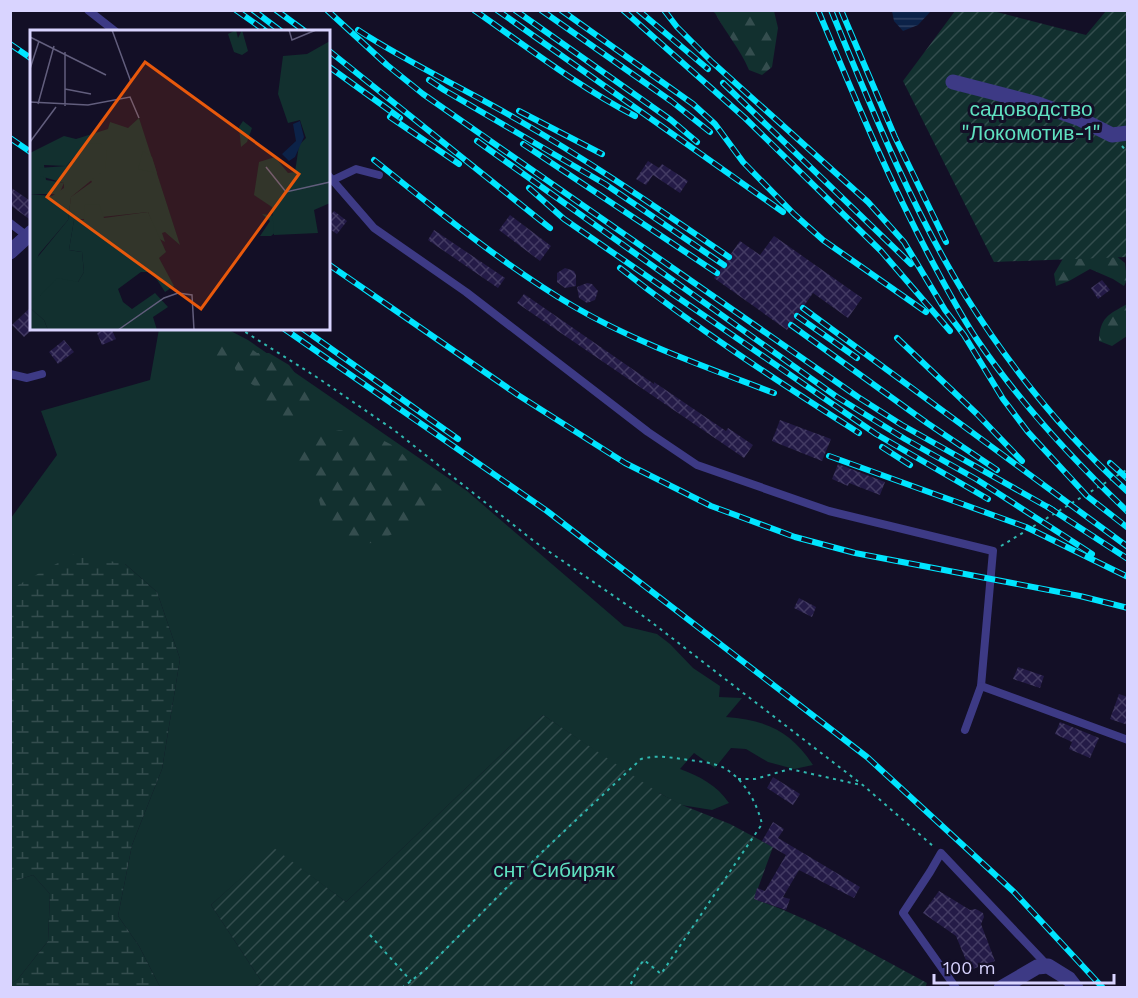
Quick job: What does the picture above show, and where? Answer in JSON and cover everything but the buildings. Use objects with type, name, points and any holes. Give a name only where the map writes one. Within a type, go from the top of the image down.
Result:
[{"type":"street","points":[[953,82],[1049,108],[1080,119],[1112,135],[1128,134]]},
{"type":"street","points":[[11,251],[29,234]]},
{"type":"street","points":[[1001,987],[1037,967],[1048,966],[1069,979],[1076,987]]},
{"type":"lane","points":[[88,10],[113,30]]},
{"type":"lane","points":[[379,175],[356,169],[331,178],[374,228],[466,292],[648,432],[697,465],[829,511],[993,551],[981,686],[964,729]]},
{"type":"lane","points":[[10,223],[29,234]]},
{"type":"lane","points":[[10,374],[27,378],[42,374]]},
{"type":"lane","points":[[981,686],[1128,740]]},
{"type":"lane","points":[[956,987],[903,913],[940,853],[1048,966]]},
{"type":"path","points":[[241,330],[318,378],[394,430],[535,542],[646,618],[864,786],[940,853]]},
{"type":"path","points":[[993,551],[1128,469]]},
{"type":"path","points":[[402,987],[425,970],[541,853],[641,759],[654,755],[723,767],[738,779],[751,795],[759,810],[762,824],[661,974],[644,960],[629,987]]},
{"type":"path","points":[[738,779],[755,779],[790,769],[864,786]]},
{"type":"path","points":[[370,935],[411,981]]},
{"type":"green space","points":[[712,11],[774,11],[778,28],[772,67],[762,75],[749,70]]},
{"type":"green space","name":"садоводство \"Локомотив-1\"","points":[[955,11],[993,11],[1086,35],[1106,11],[1127,11],[1127,257],[994,262],[903,81]]},
{"type":"green space","points":[[1068,250],[1115,255],[1125,263],[1127,280],[1124,286],[1090,269],[1056,286],[1054,274]]},
{"type":"green space","points":[[1127,304],[1127,336],[1112,346],[1099,341],[1101,327],[1106,318]]},
{"type":"green space","points":[[159,330],[229,330],[248,340],[467,491],[624,626],[657,634],[693,668],[720,686],[719,697],[742,698],[726,717],[753,721],[776,729],[796,744],[813,765],[794,769],[768,762],[746,749],[731,748],[715,768],[694,753],[680,769],[707,782],[729,803],[712,810],[681,805],[659,793],[638,797],[635,778],[543,715],[346,902],[274,849],[211,905],[262,982],[254,987],[160,987],[139,946],[118,916],[132,845],[162,769],[180,659],[157,592],[125,564],[19,585],[11,603],[11,518],[57,455],[41,411],[150,380]]},
{"type":"green space","points":[[235,341],[244,345],[243,343],[257,353],[269,353],[289,365],[311,395],[311,407],[304,417],[295,423],[283,423],[274,416],[256,387],[238,375],[233,364],[201,358],[201,347],[213,342]]},
{"type":"green space","points":[[339,430],[367,435],[394,446],[408,462],[413,478],[433,480],[450,497],[399,531],[373,543],[343,544],[323,516],[316,487],[296,464],[302,441]]},
{"type":"green space","points":[[74,554],[125,564],[157,592],[180,659],[162,769],[132,845],[118,916],[139,946],[160,987],[11,987],[11,984],[18,979],[48,941],[50,894],[33,875],[11,882],[11,603],[18,585]]},
{"type":"green space","name":"снт Сибиряк","points":[[543,715],[659,793],[730,824],[773,847],[754,899],[777,907],[842,938],[927,983],[925,988],[254,987],[262,982],[211,905],[274,848],[346,902]]},
{"type":"green space","points":[[33,875],[50,894],[48,941],[18,979],[11,984],[10,882]]},
{"type":"water","points":[[892,10],[931,11],[918,25],[903,31],[894,21]]},
{"type":"railway","points":[[236,10],[264,30]]},
{"type":"railway","points":[[253,10],[279,30]]},
{"type":"railway","points":[[276,10],[303,30]]},
{"type":"railway","points":[[327,10],[387,65],[423,94],[858,397],[902,425],[1053,510]]},
{"type":"railway","points":[[474,10],[573,79],[635,116]]},
{"type":"railway","points":[[497,10],[783,212]]},
{"type":"railway","points":[[515,10],[671,120],[697,142]]},
{"type":"railway","points":[[541,10],[671,101],[710,132]]},
{"type":"railway","points":[[561,10],[693,104],[715,124],[743,162],[823,240],[926,312]]},
{"type":"railway","points":[[623,10],[745,118],[881,251],[950,331]]},
{"type":"railway","points":[[638,10],[708,69]]},
{"type":"railway","points":[[664,10],[677,27],[712,62],[868,202],[904,242],[1003,399],[1028,432],[1087,496],[1128,528]]},
{"type":"railway","points":[[818,10],[902,201],[966,322],[1030,409],[1087,472],[1128,512]]},
{"type":"railway","points":[[831,10],[876,119],[909,191],[965,295],[982,322],[1040,399],[1082,447],[1128,492]]},
{"type":"railway","points":[[841,10],[895,137],[946,242]]},
{"type":"railway","points":[[358,30],[545,136],[729,257]]},
{"type":"railway","points":[[10,44],[30,58]]},
{"type":"railway","points":[[330,52],[550,228]]},
{"type":"railway","points":[[330,67],[400,118]]},
{"type":"railway","points":[[429,80],[605,184],[724,265]]},
{"type":"railway","points":[[723,83],[911,264]]},
{"type":"railway","points":[[519,111],[602,154]]},
{"type":"railway","points":[[390,117],[459,164]]},
{"type":"railway","points":[[10,138],[30,152]]},
{"type":"railway","points":[[477,141],[837,397],[976,479],[1092,554]]},
{"type":"railway","points":[[523,144],[717,273]]},
{"type":"railway","points":[[374,160],[496,255],[573,306],[646,343],[774,393]]},
{"type":"railway","points":[[529,188],[564,219],[876,434],[988,499]]},
{"type":"railway","points":[[330,265],[518,395],[625,463],[711,506],[795,537],[855,553],[1080,596],[1128,608]]},
{"type":"railway","points":[[620,268],[737,354],[859,433]]},
{"type":"railway","points":[[803,308],[1128,547]]},
{"type":"railway","points":[[797,316],[857,358]]},
{"type":"railway","points":[[791,325],[927,423],[997,470]]},
{"type":"railway","points":[[286,330],[547,511],[867,757],[1014,892],[1103,988]]},
{"type":"railway","points":[[305,330],[458,439]]},
{"type":"railway","points":[[897,338],[977,414],[1022,461]]},
{"type":"railway","points":[[882,447],[910,465]]},
{"type":"railway","points":[[829,456],[1026,527],[1128,577]]},
{"type":"railway","points":[[1110,463],[1128,479]]},
{"type":"railway","points":[[1048,507],[1128,559]]}]
